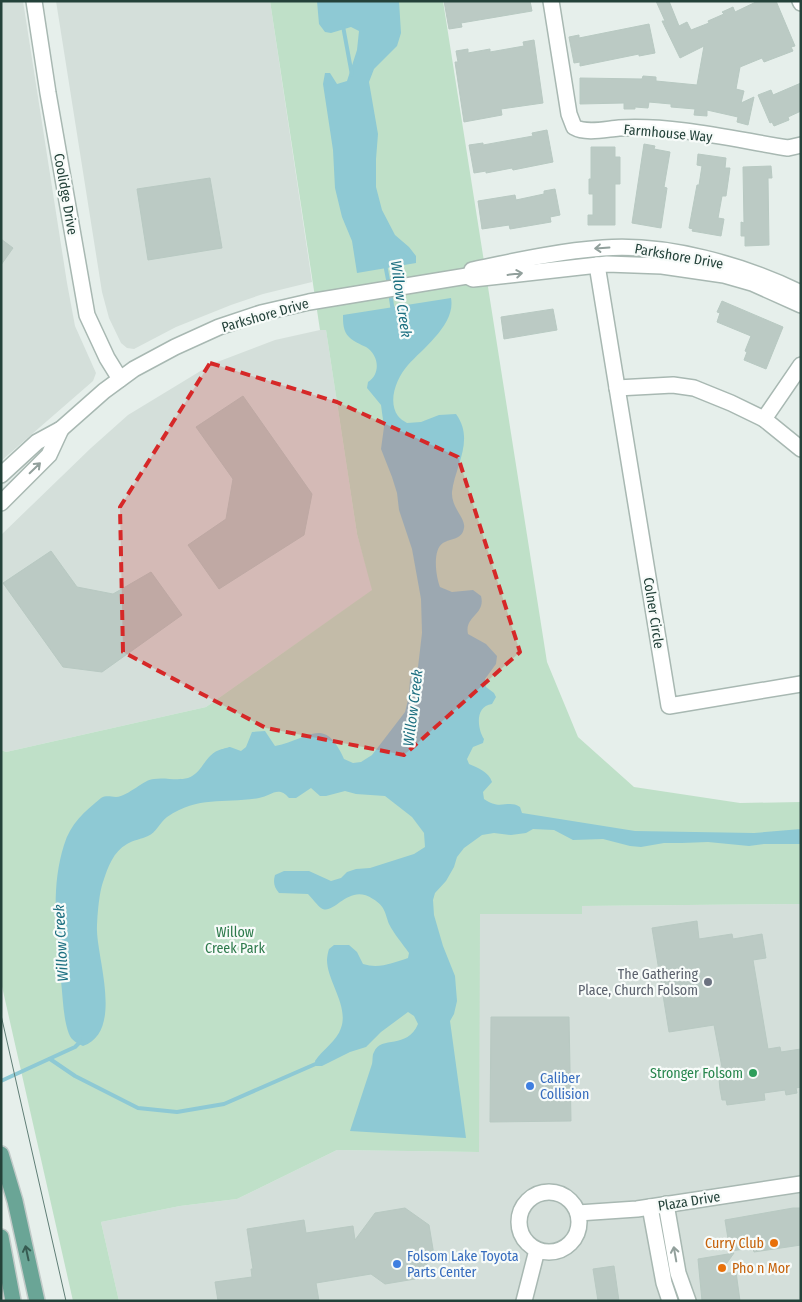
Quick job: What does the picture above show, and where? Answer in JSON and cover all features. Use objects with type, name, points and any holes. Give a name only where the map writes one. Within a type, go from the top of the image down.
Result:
[{"type":"main road","points":[[1,1154],[15,1201],[37,1301]]},
{"type":"main road","points":[[1,1237],[13,1301]]},
{"type":"street","name":"Coolidge Drive","points":[[34,1],[48,93],[87,314],[107,358],[120,379]]},
{"type":"street","name":"Farmhouse Way","points":[[551,1],[569,114],[574,127],[578,130],[622,128],[666,130],[693,132],[788,148],[801,145]]},
{"type":"street","name":"Parkshore Drive","points":[[467,276],[471,270],[560,253],[605,247],[635,247],[726,264],[782,284],[801,293]]},
{"type":"street","name":"Parkshore Drive","points":[[1,475],[37,442],[61,429],[120,379],[140,365],[218,327],[261,313],[309,302],[467,276],[472,279],[597,265],[662,266],[724,275],[752,284],[801,305]]},
{"type":"street","name":"Colner Circle","points":[[597,265],[669,706],[801,684]]},
{"type":"street","points":[[764,419],[801,364]]},
{"type":"street","points":[[617,388],[672,385],[689,387],[731,403],[764,419],[801,449]]},
{"type":"street","name":"Parkshore Drive","points":[[1,503],[48,454],[61,429]]},
{"type":"street","name":"Plaza Drive","points":[[578,1212],[637,1209],[801,1184]]},
{"type":"street","points":[[546,1192],[556,1193],[565,1197],[578,1212],[578,1232],[566,1248],[556,1252],[546,1253],[537,1250],[525,1241],[519,1228],[518,1218],[528,1200],[546,1192]]},
{"type":"street","points":[[666,1204],[678,1273],[688,1301]]},
{"type":"street","points":[[650,1207],[664,1283],[670,1301]]},
{"type":"street","points":[[524,1301],[537,1250]]},
{"type":"highlighted area","points":[[210,363],[337,402],[458,457],[520,652],[404,755],[266,728],[123,652],[120,507]]},
{"type":"shaded area","points":[[1,1],[23,1],[75,326],[96,373],[93,381],[1,461]]},
{"type":"shaded area","points":[[56,1],[270,1],[312,282],[263,294],[231,305],[176,327],[134,349],[127,348],[121,343],[109,318],[102,292]]},
{"type":"shaded area","points":[[326,330],[357,534],[373,590],[206,707],[6,752],[1,750],[1,535],[128,415],[212,364],[275,340]]},
{"type":"shaded area","points":[[801,904],[801,1301],[119,1301],[101,1222],[180,1206],[237,1199],[337,1150],[479,1152],[479,913],[581,914],[582,906]]},
{"type":"green space","name":"Willow Creek Park","points":[[270,1],[443,1],[547,662],[578,737],[634,787],[740,803],[801,802],[801,904],[582,906],[582,914],[480,914],[479,1152],[337,1150],[237,1199],[180,1206],[101,1222],[119,1301],[73,1301],[1,982],[1,750],[6,752],[206,707],[372,590],[357,534],[326,330],[320,330]]},
{"type":"water","points":[[317,1],[399,1],[401,33],[397,46],[374,69],[369,82],[378,134],[376,187],[382,210],[395,235],[416,256],[416,263],[357,273],[352,241],[342,217],[335,188],[333,150],[323,84],[325,73],[330,73],[337,84],[347,81],[357,50],[359,31],[351,27],[331,33],[325,32],[319,24]]},
{"type":"water","points":[[451,298],[451,308],[444,326],[400,376],[393,396],[393,403],[398,416],[407,423],[421,422],[439,415],[456,414],[464,434],[464,443],[452,498],[463,520],[464,528],[459,537],[440,546],[437,551],[436,564],[440,587],[452,592],[473,590],[481,596],[481,607],[469,623],[468,634],[486,644],[497,656],[496,664],[485,679],[486,687],[496,697],[492,704],[486,706],[480,713],[479,724],[484,739],[483,743],[473,747],[467,759],[469,764],[486,773],[491,779],[492,782],[483,792],[484,799],[499,805],[516,805],[520,807],[522,813],[635,831],[754,833],[801,829],[801,844],[749,846],[708,842],[664,843],[641,847],[603,839],[573,840],[554,830],[533,829],[526,833],[511,835],[494,833],[482,835],[464,848],[457,857],[446,881],[435,893],[433,900],[434,915],[443,946],[455,976],[457,1001],[450,1021],[466,1138],[350,1131],[377,1047],[407,1037],[418,1024],[414,1016],[408,1012],[381,1032],[366,1047],[350,1052],[322,1066],[316,1066],[315,1061],[339,1033],[343,1020],[340,1002],[328,968],[329,949],[334,945],[349,945],[357,952],[363,964],[375,966],[386,965],[408,958],[409,953],[391,928],[382,907],[373,899],[364,895],[356,895],[331,908],[321,908],[308,894],[279,893],[274,884],[275,875],[284,871],[309,871],[331,881],[341,878],[347,872],[370,868],[414,854],[425,847],[424,833],[412,817],[385,796],[356,794],[345,791],[320,796],[311,788],[296,798],[289,798],[281,792],[274,792],[263,797],[246,800],[201,803],[179,810],[167,817],[151,835],[122,847],[112,860],[107,871],[98,906],[97,931],[104,977],[105,1012],[102,1026],[95,1038],[83,1046],[75,1042],[69,1034],[66,1021],[56,913],[57,878],[67,837],[79,818],[101,798],[121,796],[150,780],[188,778],[198,772],[216,751],[230,747],[241,751],[246,747],[252,732],[265,731],[275,746],[315,733],[322,734],[330,737],[337,745],[344,759],[353,763],[361,762],[372,755],[405,712],[409,696],[410,679],[418,667],[422,633],[421,599],[412,549],[399,510],[397,493],[381,449],[384,427],[381,405],[367,388],[368,382],[377,370],[376,359],[370,350],[347,335],[343,315]]},
{"type":"building","points":[[444,1],[530,1],[532,11],[461,23],[462,27],[449,29]]},
{"type":"building","points":[[656,1],[669,1],[679,26],[687,22],[691,30],[709,23],[708,21],[724,14],[722,12],[733,7],[735,12],[758,1],[776,1],[795,46],[791,47],[793,51],[764,62],[762,58],[740,67],[736,89],[744,91],[741,103],[754,97],[748,125],[737,122],[738,117],[707,110],[707,116],[694,115],[695,109],[671,107],[671,104],[649,102],[648,108],[635,107],[635,109],[624,109],[624,103],[580,104],[580,78],[642,79],[643,76],[656,77],[656,81],[697,85],[704,46],[680,58],[662,21],[665,21]]},
{"type":"building","points":[[649,24],[655,53],[639,56],[639,54],[580,66],[580,62],[574,63],[569,37],[579,35],[579,38]]},
{"type":"building","points":[[534,40],[543,103],[501,109],[502,115],[464,122],[455,62],[458,62],[456,51],[468,49],[468,53],[490,49],[490,52],[524,46],[523,42]]},
{"type":"building","points":[[801,83],[801,111],[788,117],[789,120],[774,126],[772,122],[770,123],[758,95],[771,90],[773,95]]},
{"type":"building","points":[[547,130],[553,162],[513,170],[512,168],[486,173],[486,171],[474,173],[469,145],[483,143],[483,145],[533,136],[532,133]]},
{"type":"building","points":[[644,144],[655,146],[654,149],[670,152],[664,187],[667,188],[661,228],[632,223]]},
{"type":"building","points":[[591,147],[615,147],[615,157],[620,157],[620,184],[615,184],[615,225],[588,225],[588,215],[593,215],[593,194],[589,194]]},
{"type":"building","points":[[698,154],[726,158],[725,168],[730,168],[726,196],[722,196],[718,218],[724,219],[721,236],[692,231],[693,229],[689,228],[702,166],[697,165]]},
{"type":"building","points":[[771,166],[772,178],[768,178],[769,245],[745,246],[745,236],[741,236],[741,222],[744,223],[743,167]]},
{"type":"building","points":[[210,178],[222,248],[148,260],[137,189]]},
{"type":"building","points":[[555,189],[560,215],[550,217],[551,222],[510,229],[509,225],[482,229],[478,201],[515,195],[516,200],[544,194],[544,191]]},
{"type":"building","points":[[1,239],[13,248],[1,265]]},
{"type":"building","points":[[722,301],[783,327],[766,369],[744,360],[747,352],[745,351],[751,336],[717,322],[720,313],[717,312]]},
{"type":"building","points":[[553,309],[557,330],[504,339],[501,317]]},
{"type":"building","points":[[243,396],[312,494],[304,535],[219,589],[188,545],[226,519],[233,479],[196,427]]},
{"type":"building","points":[[51,551],[77,587],[113,594],[151,572],[182,615],[102,672],[63,667],[3,583]]},
{"type":"building","points":[[697,921],[699,939],[732,934],[733,939],[762,934],[766,958],[753,960],[768,1049],[780,1047],[781,1052],[801,1049],[801,1087],[796,1088],[797,1093],[786,1095],[785,1090],[764,1093],[765,1100],[727,1105],[726,1100],[722,1100],[720,1089],[719,1079],[724,1078],[714,1025],[669,1032],[652,928]]},
{"type":"building","points":[[491,1017],[569,1017],[571,1121],[490,1122]]},
{"type":"building","points":[[405,1208],[429,1225],[434,1255],[415,1279],[385,1284],[371,1274],[316,1283],[319,1301],[218,1301],[215,1282],[252,1277],[251,1269],[253,1269],[247,1229],[304,1220],[306,1233],[353,1226],[355,1240],[375,1213]]},
{"type":"building","points":[[801,1208],[801,1245],[754,1252],[753,1248],[730,1251],[725,1220]]},
{"type":"building","points":[[734,1253],[719,1274],[736,1272],[740,1301],[702,1301],[698,1259]]},
{"type":"building","points":[[614,1266],[619,1301],[598,1301],[593,1269]]},
{"type":"waterway","name":"Willow Creek","points":[[343,26],[352,75]]},
{"type":"waterway","name":"Willow Creek","points":[[385,264],[389,285]]},
{"type":"waterway","name":"Willow Creek","points":[[390,292],[393,312]]},
{"type":"waterway","name":"Willow Creek","points":[[1,1081],[75,1047],[80,1039]]},
{"type":"waterway","points":[[50,1059],[75,1076],[138,1108],[177,1112],[224,1104],[320,1062]]},
{"type":"tram line","points":[[1,1015],[66,1301]]},
{"type":"place","name":"The Gathering Place, Church Folsom","points":[[708,982]]},
{"type":"place","name":"Stronger Folsom","points":[[753,1073]]},
{"type":"place","name":"Caliber Collision","points":[[530,1086]]},
{"type":"place","name":"Curry Club","points":[[774,1243]]},
{"type":"place","name":"Folsom Lake Toyota Parts Center","points":[[397,1264]]},
{"type":"place","name":"Pho n Mor","points":[[722,1268]]}]
